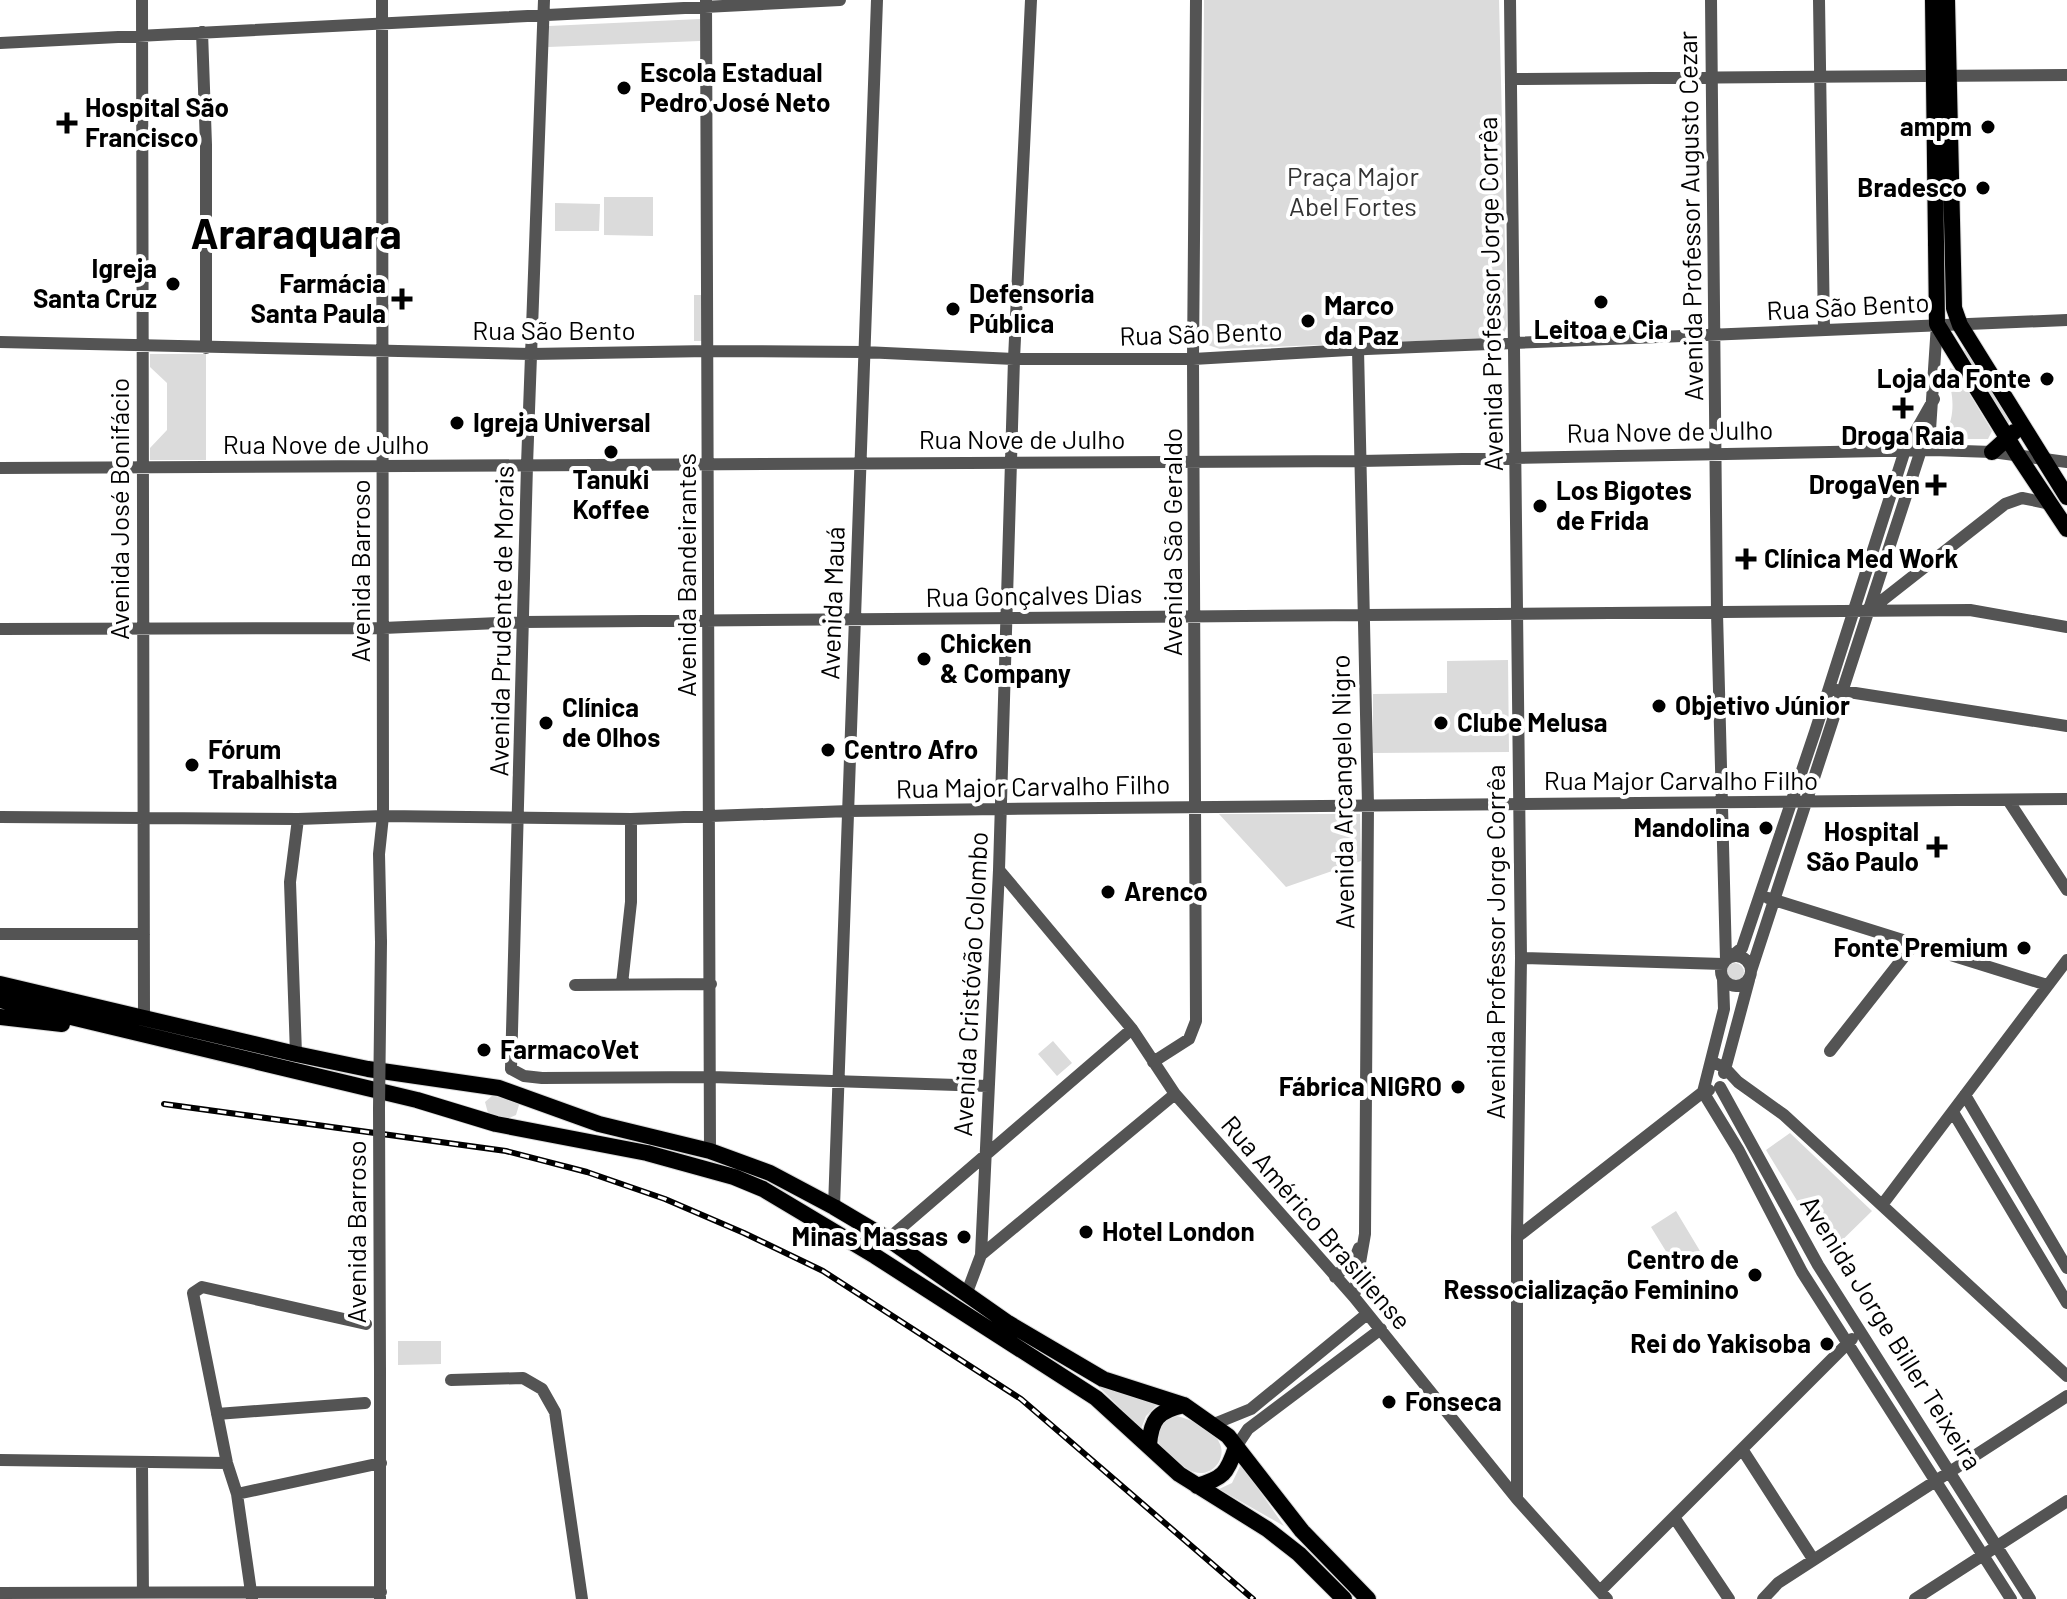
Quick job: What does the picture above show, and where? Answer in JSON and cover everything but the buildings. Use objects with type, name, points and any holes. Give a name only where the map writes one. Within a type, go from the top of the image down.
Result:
[{"type":"main road","points":[[1933,0],[1941,76],[1954,308],[1960,325],[2067,497]]},
{"type":"main road","points":[[1947,0],[1941,76],[1937,324],[2067,529]]},
{"type":"main road","points":[[1992,452],[2021,427]]},
{"type":"main road","points":[[0,984],[368,1069],[511,1090],[599,1124],[710,1151],[770,1173],[888,1239],[966,1295],[1103,1379],[1184,1405],[1214,1424],[1302,1531],[1368,1599]]},
{"type":"main road","points":[[0,1000],[417,1100],[481,1120],[647,1153],[734,1177],[763,1189],[875,1256],[1096,1398],[1179,1474],[1267,1529],[1299,1554],[1344,1599]]},
{"type":"main road","points":[[0,1017],[119,1030]]},
{"type":"main road","points":[[481,1120],[480,1098],[487,1087]]},
{"type":"main road","points":[[513,1127],[525,1115],[532,1100]]},
{"type":"main road","points":[[1149,1445],[1150,1427],[1157,1418],[1167,1409],[1184,1405]]},
{"type":"main road","points":[[1197,1486],[1220,1479],[1229,1467],[1236,1447]]},
{"type":"street","name":"Avenida José Bonifácio","points":[[142,0],[144,1017]]},
{"type":"street","name":"Avenida Barroso","points":[[380,1596],[382,0]]},
{"type":"street","name":"Avenida Prudente de Morais","points":[[511,1069],[527,465],[544,0]]},
{"type":"street","points":[[0,43],[382,25],[706,4],[840,0]]},
{"type":"street","name":"Avenida Mauá","points":[[834,1207],[877,0]]},
{"type":"street","name":"Avenida Cristóvão Colombo","points":[[966,1295],[981,1255],[999,870],[1014,359],[1031,0]]},
{"type":"street","name":"Avenida São Geraldo","points":[[1153,1062],[1189,1039],[1196,1021],[1193,359],[1196,0]]},
{"type":"street","name":"Avenida Professor Jorge Corrêa","points":[[1510,0],[1521,958],[1517,1499]]},
{"type":"street","name":"Avenida Professor Augusto Cezar","points":[[1711,0],[1717,613],[1727,960],[1723,979],[1719,1065]]},
{"type":"street","points":[[1819,0],[1824,330]]},
{"type":"street","name":"Avenida Bandeirantes","points":[[706,4],[710,1151]]},
{"type":"street","points":[[202,32],[206,145],[206,348]]},
{"type":"street","points":[[1511,79],[2067,75]]},
{"type":"street","name":"Rua São Bento","points":[[0,342],[383,352],[864,352],[1014,359],[1193,359],[1358,349],[2067,320]]},
{"type":"street","points":[[1517,1237],[1703,1092],[1719,1065],[1870,610],[1927,450],[1934,399],[1937,324]]},
{"type":"street","name":"Avenida Arcangelo Nigro","points":[[1354,1297],[1365,1234],[1368,805],[1358,349]]},
{"type":"street","points":[[1727,960],[1742,948],[1793,802],[1905,450],[1934,399]]},
{"type":"street","name":"Rua Nove de Julho","points":[[0,468],[1360,461],[1905,450],[1992,452],[2044,461]]},
{"type":"street","points":[[2044,461],[2067,462]]},
{"type":"street","points":[[2044,461],[2067,472]]},
{"type":"street","points":[[1870,610],[2005,504],[2022,498],[2051,504]]},
{"type":"street","name":"Rua Gonçalves Dias","points":[[0,629],[383,628],[523,622],[1870,610],[1970,610],[2067,627]]},
{"type":"street","points":[[1829,690],[2067,726]]},
{"type":"street","points":[[1815,732],[1830,737]]},
{"type":"street","name":"Rua Major Carvalho Filho","points":[[0,817],[631,819],[849,811],[2067,799]]},
{"type":"street","points":[[2008,800],[2067,890]]},
{"type":"street","name":"Avenida Barroso","points":[[361,816],[371,830],[379,854]]},
{"type":"street","points":[[296,1054],[290,882],[298,819]]},
{"type":"street","points":[[622,984],[631,902],[631,819]]},
{"type":"street","points":[[2052,865],[2067,863]]},
{"type":"street","name":"Rua Américo Brasiliense","points":[[999,870],[1132,1029],[1175,1094],[1354,1297],[1517,1499],[1604,1595]]},
{"type":"street","points":[[1760,896],[2047,985]]},
{"type":"street","points":[[0,934],[144,934]]},
{"type":"street","points":[[1830,1051],[1914,944]]},
{"type":"street","points":[[1521,958],[1745,959],[1750,976]]},
{"type":"street","points":[[1882,1205],[2067,960]]},
{"type":"street","points":[[1723,979],[1735,987],[1750,976]]},
{"type":"street","points":[[575,985],[711,984]]},
{"type":"street","points":[[888,1239],[1132,1029]]},
{"type":"street","points":[[1703,1092],[1720,1087],[1719,1065]]},
{"type":"street","points":[[1719,1065],[1784,1115],[2067,1376]]},
{"type":"street","points":[[487,1087],[511,1069],[524,1076],[551,1078],[840,1079],[988,1086]]},
{"type":"street","points":[[532,1100],[551,1078]]},
{"type":"street","name":"Avenida Jorge Biller Teixeira","points":[[1720,1087],[1818,1265],[2030,1599]]},
{"type":"street","name":"Avenida Jorge Biller Teixeira","points":[[1703,1092],[1739,1151],[1802,1272],[2011,1599]]},
{"type":"street","points":[[981,1255],[1175,1094]]},
{"type":"street","points":[[1965,1095],[2067,1268]]},
{"type":"street","points":[[1953,1112],[2067,1303]]},
{"type":"street","points":[[1335,1277],[1355,1258],[1365,1234]]},
{"type":"street","points":[[1802,1272],[1818,1265]]},
{"type":"street","points":[[252,1596],[237,1494],[227,1463],[193,1293],[202,1287],[366,1324]]},
{"type":"street","points":[[1214,1424],[1251,1409],[1367,1314]]},
{"type":"street","points":[[1236,1447],[1248,1429],[1381,1329]]},
{"type":"street","points":[[1604,1595],[1674,1517],[1847,1342],[1861,1332]]},
{"type":"street","points":[[1301,1369],[1310,1381]]},
{"type":"street","points":[[451,1380],[523,1378],[542,1389],[555,1412],[582,1599]]},
{"type":"street","points":[[1763,1599],[1778,1583],[1813,1559],[2067,1396]]},
{"type":"street","points":[[217,1414],[365,1403]]},
{"type":"street","points":[[1742,1449],[1813,1559]]},
{"type":"street","points":[[0,1460],[227,1463]]},
{"type":"street","points":[[237,1494],[381,1463]]},
{"type":"street","points":[[142,1464],[143,1596]]},
{"type":"street","points":[[1915,1599],[2067,1501]]},
{"type":"street","points":[[1674,1517],[1729,1599]]},
{"type":"street","points":[[0,1593],[380,1596]]},
{"type":"green space","name":"Praça Major Abel Fortes","points":[[1204,0],[1499,0],[1507,326],[1503,335],[1220,349],[1205,344],[1202,340]]},
{"type":"green space","points":[[700,19],[700,41],[548,47],[549,26]]},
{"type":"green space","points":[[604,197],[653,197],[653,236],[604,235]]},
{"type":"green space","points":[[555,203],[600,204],[599,231],[555,231]]},
{"type":"green space","points":[[694,295],[702,295],[703,341],[694,341]]},
{"type":"green space","points":[[1967,349],[2011,418],[2006,429],[1959,354]]},
{"type":"green space","points":[[150,354],[206,354],[206,460],[150,460],[150,448],[167,430],[167,383],[150,367]]},
{"type":"green space","points":[[1950,368],[1955,370],[1992,431],[1988,439],[1953,439],[1947,436],[1952,405],[1947,379]]},
{"type":"green space","name":"Clube Melusa","points":[[1508,660],[1509,752],[1373,753],[1373,694],[1447,693],[1447,661]]},
{"type":"green space","points":[[1219,814],[1360,814],[1361,861],[1286,887]]},
{"type":"green space","points":[[1735,963],[1744,972],[1735,981],[1726,972]]},
{"type":"green space","points":[[1053,1041],[1072,1063],[1057,1076],[1038,1054]]},
{"type":"green space","points":[[493,1095],[515,1100],[519,1105],[516,1115],[507,1119],[488,1113],[485,1102]]},
{"type":"green space","points":[[1790,1133],[1872,1211],[1829,1253],[1766,1150]]},
{"type":"green space","points":[[1676,1211],[1700,1251],[1675,1266],[1651,1227]]},
{"type":"green space","points":[[398,1341],[441,1341],[441,1364],[398,1365]]},
{"type":"green space","points":[[1093,1381],[1157,1405],[1146,1416],[1141,1429]]},
{"type":"green space","points":[[1177,1416],[1201,1425],[1219,1442],[1220,1460],[1207,1472],[1191,1471],[1161,1447],[1158,1434],[1161,1422]]},
{"type":"green space","points":[[1241,1464],[1284,1526],[1219,1489],[1232,1483]]},
{"type":"railway","points":[[164,1104],[506,1151],[587,1172],[665,1199],[744,1233],[823,1271],[1021,1399],[1253,1599]]},
{"type":"place","name":"Escola Estadual Pedro José Neto","points":[[624,88]]},
{"type":"place","name":"Hospital São Francisco","points":[[67,123]]},
{"type":"place","name":"ampm","points":[[1988,127]]},
{"type":"place","name":"Bradesco","points":[[1983,188]]},
{"type":"place","name":"Igreja Santa Cruz","points":[[173,284]]},
{"type":"place","name":"Farmácia Santa Paula","points":[[402,299]]},
{"type":"place","name":"Leitoa e Cia","points":[[1601,302]]},
{"type":"place","name":"Defensoria Pública","points":[[953,309]]},
{"type":"place","name":"Marco da Paz","points":[[1308,321]]},
{"type":"place","name":"Loja da Fonte","points":[[2047,379]]},
{"type":"place","name":"Droga Raia","points":[[1903,408]]},
{"type":"place","name":"Igreja Universal","points":[[457,423]]},
{"type":"place","name":"Tanuki Koffee","points":[[611,452]]},
{"type":"place","name":"DrogaVen","points":[[1936,485]]},
{"type":"place","name":"Los Bigotes de Frida","points":[[1540,506]]},
{"type":"place","name":"Clínica Med Work","points":[[1746,559]]},
{"type":"place","name":"Chicken & Company","points":[[924,659]]},
{"type":"place","name":"Objetivo Júnior","points":[[1659,706]]},
{"type":"place","name":"Clínica de Olhos","points":[[546,723]]},
{"type":"place","name":"Clube Melusa","points":[[1441,723]]},
{"type":"place","name":"Centro Afro","points":[[828,750]]},
{"type":"place","name":"Fórum Trabalhista","points":[[192,765]]},
{"type":"place","name":"Mandolina","points":[[1766,828]]},
{"type":"place","name":"Hospital São Paulo","points":[[1937,847]]},
{"type":"place","name":"Arenco","points":[[1108,892]]},
{"type":"place","name":"Fonte Premium","points":[[2024,948]]},
{"type":"place","name":"FarmacoVet","points":[[484,1050]]},
{"type":"place","name":"Fábrica NIGRO","points":[[1458,1087]]},
{"type":"place","name":"Hotel London","points":[[1086,1232]]},
{"type":"place","name":"Minas Massas","points":[[964,1237]]},
{"type":"place","name":"Centro de Ressocialização Feminino","points":[[1755,1275]]},
{"type":"place","name":"Rei do Yakisoba","points":[[1827,1344]]},
{"type":"place","name":"Fonseca","points":[[1389,1402]]},
{"type":"district","name":"Araraquara","points":[[296,234]]}]
